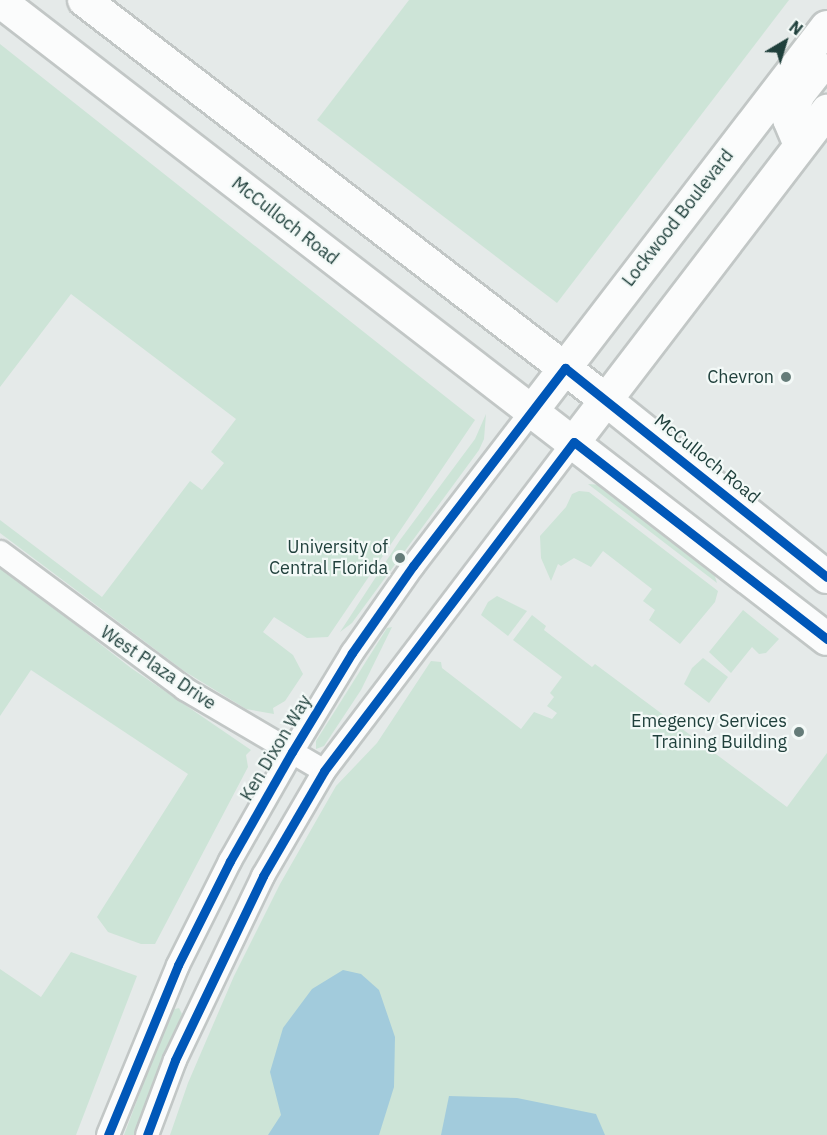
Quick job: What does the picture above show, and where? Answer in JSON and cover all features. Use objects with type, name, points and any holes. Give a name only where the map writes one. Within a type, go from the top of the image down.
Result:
[{"type":"main road","name":"McCulloch Road","points":[[84,0],[565,368],[827,577]]},
{"type":"main road","name":"McCulloch Road","points":[[18,6],[532,411],[827,639]]},
{"type":"main road","name":"Lockwood Boulevard","points":[[532,411],[565,368],[581,342],[827,27]]},
{"type":"main road","points":[[800,146],[789,119],[798,95],[827,57]]},
{"type":"main road","points":[[574,442],[827,111]]},
{"type":"street","name":"Ken Dixon Way","points":[[108,1135],[178,965],[230,861],[292,752],[352,653],[412,566],[532,411]]},
{"type":"street","points":[[147,1135],[175,1060],[258,886],[324,771],[359,719],[574,442]]},
{"type":"street","name":"West Plaza Drive","points":[[0,552],[185,689],[324,771]]},
{"type":"green space","points":[[409,0],[789,0],[557,303],[317,120]]},
{"type":"green space","points":[[0,44],[475,420],[328,637],[307,638],[274,617],[263,632],[293,655],[303,674],[285,701],[273,708],[274,714],[246,709],[184,671],[0,533],[0,520],[102,597],[190,481],[202,490],[224,463],[211,452],[236,419],[71,294],[0,387]]},
{"type":"green space","points":[[486,414],[484,439],[479,450],[352,623],[340,632],[400,540],[475,439]]},
{"type":"green space","points":[[588,484],[603,485],[684,546],[686,554],[691,551],[713,570],[717,583]]},
{"type":"green space","points":[[579,491],[589,492],[718,591],[715,602],[680,644],[649,620],[655,610],[643,601],[652,589],[603,551],[591,567],[574,558],[561,566],[558,564],[551,581],[541,558],[540,536],[566,507],[572,494]]},
{"type":"green space","points":[[0,566],[131,668],[251,750],[246,755],[248,767],[155,944],[141,944],[108,932],[97,917],[188,774],[31,670],[0,716]]},
{"type":"green space","points":[[497,596],[527,611],[508,636],[481,615],[488,602]]},
{"type":"green space","points":[[743,610],[779,639],[766,653],[759,654],[752,647],[731,673],[709,652]]},
{"type":"green space","points":[[532,615],[546,626],[544,630],[592,667],[595,664],[787,807],[827,753],[827,1135],[170,1135],[188,1083],[234,976],[280,884],[336,786],[377,743],[431,661],[441,662],[442,668],[521,729],[534,712],[552,719],[557,713],[547,706],[554,697],[550,693],[562,677],[513,640]]},
{"type":"green space","points":[[392,627],[361,690],[324,746],[316,749],[316,741],[387,628]]},
{"type":"green space","points":[[703,658],[728,677],[709,703],[684,684],[692,668]]},
{"type":"green space","points":[[71,952],[137,976],[76,1135],[0,1135],[0,969],[41,997]]},
{"type":"green space","points":[[179,1008],[182,1014],[136,1135],[124,1135],[171,1010]]},
{"type":"water","points":[[343,970],[361,974],[379,990],[395,1037],[394,1087],[379,1135],[268,1135],[281,1115],[270,1072],[283,1028],[312,989]]},
{"type":"water","points":[[449,1096],[517,1098],[596,1114],[605,1135],[441,1135]]},
{"type":"cycle path","points":[[108,1135],[178,965],[230,861],[292,752],[352,653],[413,566],[565,368],[827,577]]},
{"type":"cycle path","points":[[147,1135],[175,1060],[263,876],[324,771],[574,442],[827,639]]},
{"type":"place","name":"Chevron","points":[[786,377]]},
{"type":"place","name":"University of Central Florida","points":[[400,558]]},
{"type":"place","name":"Emegency Services Training Building","points":[[799,732]]}]
